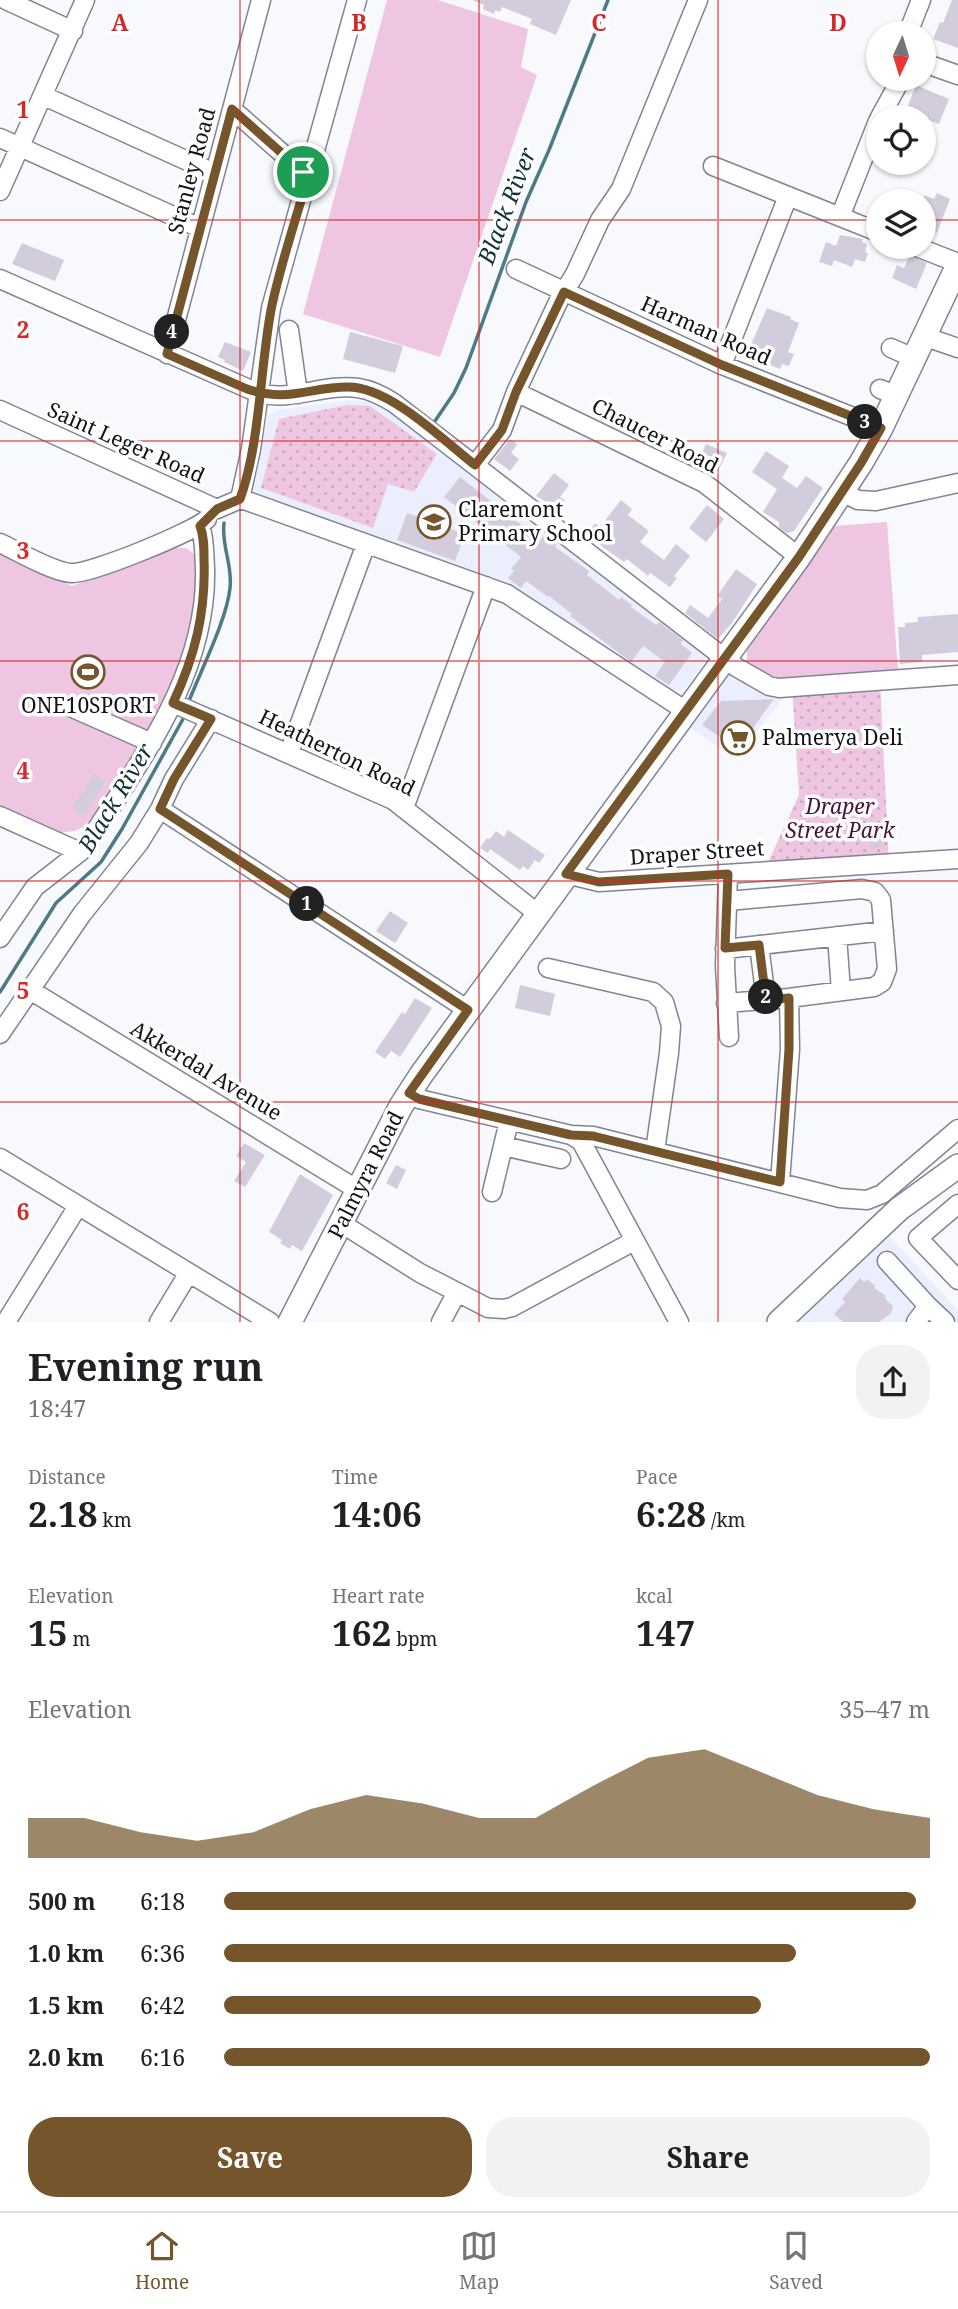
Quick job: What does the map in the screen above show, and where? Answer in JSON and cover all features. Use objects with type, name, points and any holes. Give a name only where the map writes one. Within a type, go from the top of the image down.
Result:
[{"type":"main road","name":"Palmyra Road","points":[[287,1321],[409,1093],[537,913],[799,557],[842,492],[881,428],[888,393],[916,359],[958,264]]},
{"type":"main road","points":[[779,1322],[899,1209],[958,1166]]},
{"type":"street","points":[[6,0],[73,31]]},
{"type":"street","points":[[0,191],[85,0]]},
{"type":"street","name":"Stanley Road","points":[[167,354],[261,0]]},
{"type":"street","points":[[357,0],[271,308],[251,449],[240,499],[517,598],[686,711]]},
{"type":"street","points":[[475,465],[502,430],[516,392],[588,242],[621,189],[634,162],[698,0]]},
{"type":"street","points":[[913,21],[921,0]]},
{"type":"street","points":[[936,67],[958,75]]},
{"type":"street","points":[[44,96],[214,173]]},
{"type":"street","points":[[232,109],[308,176]]},
{"type":"street","points":[[0,138],[200,228]]},
{"type":"street","points":[[840,217],[866,152]]},
{"type":"street","points":[[713,166],[866,227]]},
{"type":"street","points":[[722,365],[788,196]]},
{"type":"street","points":[[936,255],[958,264]]},
{"type":"street","name":"Harman Road","points":[[516,269],[722,365],[881,428]]},
{"type":"street","points":[[0,279],[258,393],[273,396],[349,387],[378,394],[394,402],[752,677],[779,688],[958,675]]},
{"type":"street","points":[[289,330],[298,394]]},
{"type":"street","points":[[926,337],[958,348]]},
{"type":"street","points":[[891,348],[916,359]]},
{"type":"street","name":"Chaucer Road","points":[[516,392],[704,483],[799,557]]},
{"type":"street","name":"Saint Leger Road","points":[[0,411],[217,509],[240,499]]},
{"type":"street","points":[[842,492],[858,500],[876,501],[958,483]]},
{"type":"street","points":[[0,543],[56,569],[76,573],[174,538],[200,526],[217,509]]},
{"type":"street","points":[[0,938],[35,887],[80,852],[152,743],[173,703],[194,654],[203,605],[205,582],[203,534],[200,526]]},
{"type":"street","points":[[289,753],[366,544]]},
{"type":"street","points":[[404,808],[486,586]]},
{"type":"street","name":"Heatherton Road","points":[[173,703],[393,800],[537,913]]},
{"type":"street","points":[[68,706],[152,743]]},
{"type":"street","points":[[0,1034],[82,914],[131,853],[160,809],[174,779],[211,719]]},
{"type":"street","points":[[160,809],[468,1010]]},
{"type":"street","points":[[0,816],[80,852]]},
{"type":"street","name":"Draper Street","points":[[566,874],[599,882],[958,859]]},
{"type":"street","points":[[728,874],[725,948],[729,1037]]},
{"type":"street","points":[[726,1003],[874,987],[882,982],[887,969],[881,900],[879,895],[870,890],[728,901]]},
{"type":"street","points":[[725,948],[884,931]]},
{"type":"street","points":[[836,936],[841,991]]},
{"type":"street","points":[[759,945],[766,1000]]},
{"type":"street","points":[[548,968],[653,992],[664,1002],[671,1026],[654,1151]]},
{"type":"street","name":"Akkerdal Avenue","points":[[30,990],[358,1190]]},
{"type":"street","points":[[780,1182],[790,1030],[789,998]]},
{"type":"street","points":[[409,1093],[419,1099],[509,1121],[571,1135],[593,1136],[840,1198],[867,1200],[882,1194],[958,1129]]},
{"type":"street","points":[[492,1192],[509,1121]]},
{"type":"street","points":[[571,1135],[581,1141],[679,1322]]},
{"type":"street","points":[[595,1168],[598,1155],[603,1149],[624,1144]]},
{"type":"street","points":[[503,1146],[561,1159]]},
{"type":"street","points":[[0,1158],[188,1274],[287,1321]]},
{"type":"street","points":[[958,1204],[918,1238],[958,1280]]},
{"type":"street","points":[[6,1322],[78,1206]]},
{"type":"street","points":[[341,1223],[420,1273],[488,1308],[504,1309],[634,1241]]},
{"type":"street","points":[[887,1261],[945,1322]]},
{"type":"street","points":[[159,1322],[188,1274]]},
{"type":"street","points":[[441,1322],[457,1292]]},
{"type":"street","points":[[916,1322],[928,1306]]},
{"type":"shaded area","name":"Claremont Primary School","points":[[352,400],[374,403],[406,423],[701,652],[705,657],[704,663],[684,690],[675,691],[519,590],[260,497],[251,489],[268,416],[277,410]]},
{"type":"shaded area","points":[[724,658],[792,687],[735,758],[679,720]]},
{"type":"shaded area","points":[[881,1227],[958,1310],[958,1322],[779,1322]]},
{"type":"green space","points":[[387,0],[438,0],[528,29],[521,67],[537,75],[440,357],[303,314]]},
{"type":"green space","points":[[347,405],[370,406],[437,454],[414,492],[388,484],[373,528],[261,488],[279,419]]},
{"type":"green space","points":[[887,522],[898,670],[775,678],[747,661],[747,649],[834,526]]},
{"type":"green space","name":"ONE10SPORT","points":[[174,548],[186,548],[194,554],[196,589],[187,645],[148,734],[91,823],[75,831],[57,833],[0,807],[0,553],[72,586]]},
{"type":"green space","name":"Draper Street Park","points":[[880,680],[889,863],[764,871],[799,795],[792,687]]},
{"type":"building","points":[[472,0],[571,0],[556,35],[530,24],[532,19],[502,7],[500,12],[495,10],[494,14],[483,9],[484,5]]},
{"type":"building","points":[[952,0],[958,0],[958,48],[936,40],[936,32],[940,22],[943,23]]},
{"type":"building","points":[[914,91],[930,91],[949,99],[939,124],[936,123],[936,105],[908,105]]},
{"type":"building","points":[[937,193],[950,199],[937,233],[936,233]]},
{"type":"building","points":[[840,235],[863,239],[862,242],[866,244],[865,262],[855,259],[852,267],[834,260],[832,266],[819,262],[826,242],[836,246]]},
{"type":"building","points":[[22,243],[64,260],[55,281],[12,264]]},
{"type":"building","points":[[908,259],[918,259],[927,263],[916,289],[892,278],[897,265],[904,268]]},
{"type":"building","points":[[767,308],[799,323],[788,352],[794,354],[789,366],[782,364],[780,369],[746,356]]},
{"type":"building","points":[[350,332],[403,346],[395,373],[343,359]]},
{"type":"building","points":[[225,342],[251,352],[243,371],[218,357]]},
{"type":"building","points":[[510,439],[517,444],[511,453],[519,459],[510,471],[494,459]]},
{"type":"building","points":[[706,444],[727,453],[719,469],[699,459]]},
{"type":"building","points":[[766,451],[789,466],[782,478],[797,488],[806,476],[823,488],[794,531],[783,531],[779,522],[763,512],[777,489],[752,472]]},
{"type":"building","points":[[554,473],[569,485],[560,497],[565,500],[558,508],[536,496]]},
{"type":"building","points":[[460,477],[537,537],[541,539],[545,535],[557,544],[555,547],[589,571],[587,575],[619,600],[621,597],[656,625],[659,622],[683,640],[681,644],[692,653],[669,685],[655,676],[665,662],[643,646],[631,662],[570,616],[572,614],[549,596],[526,581],[521,588],[508,578],[514,571],[511,569],[521,557],[444,497]]},
{"type":"building","points":[[621,500],[632,509],[628,515],[649,531],[640,542],[664,560],[676,544],[690,556],[674,576],[677,578],[670,587],[650,573],[648,576],[627,559],[624,562],[586,535],[595,523],[600,527]]},
{"type":"building","points":[[707,505],[724,519],[706,542],[689,528]]},
{"type":"building","points":[[407,513],[465,534],[455,561],[397,540]]},
{"type":"building","points":[[736,569],[757,584],[732,623],[718,639],[685,613],[690,605],[708,618],[722,599],[717,596]]},
{"type":"building","points":[[958,614],[958,652],[922,655],[922,662],[900,664],[898,627],[905,627],[905,623],[918,622],[918,617]]},
{"type":"building","name":"Palmerya Deli","points":[[774,699],[734,754],[731,744],[702,725],[721,701]]},
{"type":"building","points":[[94,774],[106,781],[84,816],[72,808]]},
{"type":"building","points":[[882,829],[883,847],[870,848],[869,830]]},
{"type":"building","points":[[508,830],[545,855],[539,863],[535,860],[528,870],[523,866],[520,870],[490,849],[488,853],[480,848],[496,831],[504,837]]},
{"type":"building","points":[[390,911],[408,923],[395,943],[376,931]]},
{"type":"building","points":[[520,985],[555,994],[550,1016],[515,1008]]},
{"type":"building","points":[[415,998],[432,1008],[400,1057],[391,1051],[385,1059],[375,1052],[402,1012],[405,1014]]},
{"type":"building","points":[[244,1143],[265,1155],[245,1187],[234,1181],[246,1162],[236,1156]]},
{"type":"building","points":[[396,1165],[406,1170],[397,1189],[386,1183]]},
{"type":"building","points":[[300,1174],[333,1195],[302,1251],[292,1245],[290,1249],[269,1232]]},
{"type":"building","points":[[860,1278],[864,1282],[867,1279],[893,1306],[891,1313],[879,1322],[843,1322],[834,1314],[845,1302],[842,1299]]},
{"type":"waterway","name":"Black River","points":[[435,421],[454,393],[466,368],[526,202],[608,0]]},
{"type":"waterway","name":"Black River","points":[[189,701],[228,600],[230,572],[224,523]]},
{"type":"waterway","name":"Black River","points":[[0,992],[56,903],[101,862],[183,719]]},
{"type":"place","name":"Claremont Primary School","points":[[434,522]]},
{"type":"place","name":"ONE10SPORT","points":[[88,672]]},
{"type":"place","name":"Palmerya Deli","points":[[738,738]]},
{"type":"route","points":[[303,172],[232,109],[167,354],[247,389],[258,393],[267,396],[349,387],[369,390],[394,402],[475,465],[502,430],[516,392],[564,292],[722,365],[881,428],[799,557],[566,874],[599,882],[728,874],[725,948],[759,945],[766,1000],[789,998],[786,1116],[780,1182],[593,1136],[571,1135],[419,1099],[409,1093],[468,1010],[160,809],[174,779],[211,719],[173,703],[194,654],[203,605],[205,582],[203,534],[200,526],[217,509],[240,499],[244,489],[251,449],[258,393],[271,308],[308,176],[303,172]]}]
